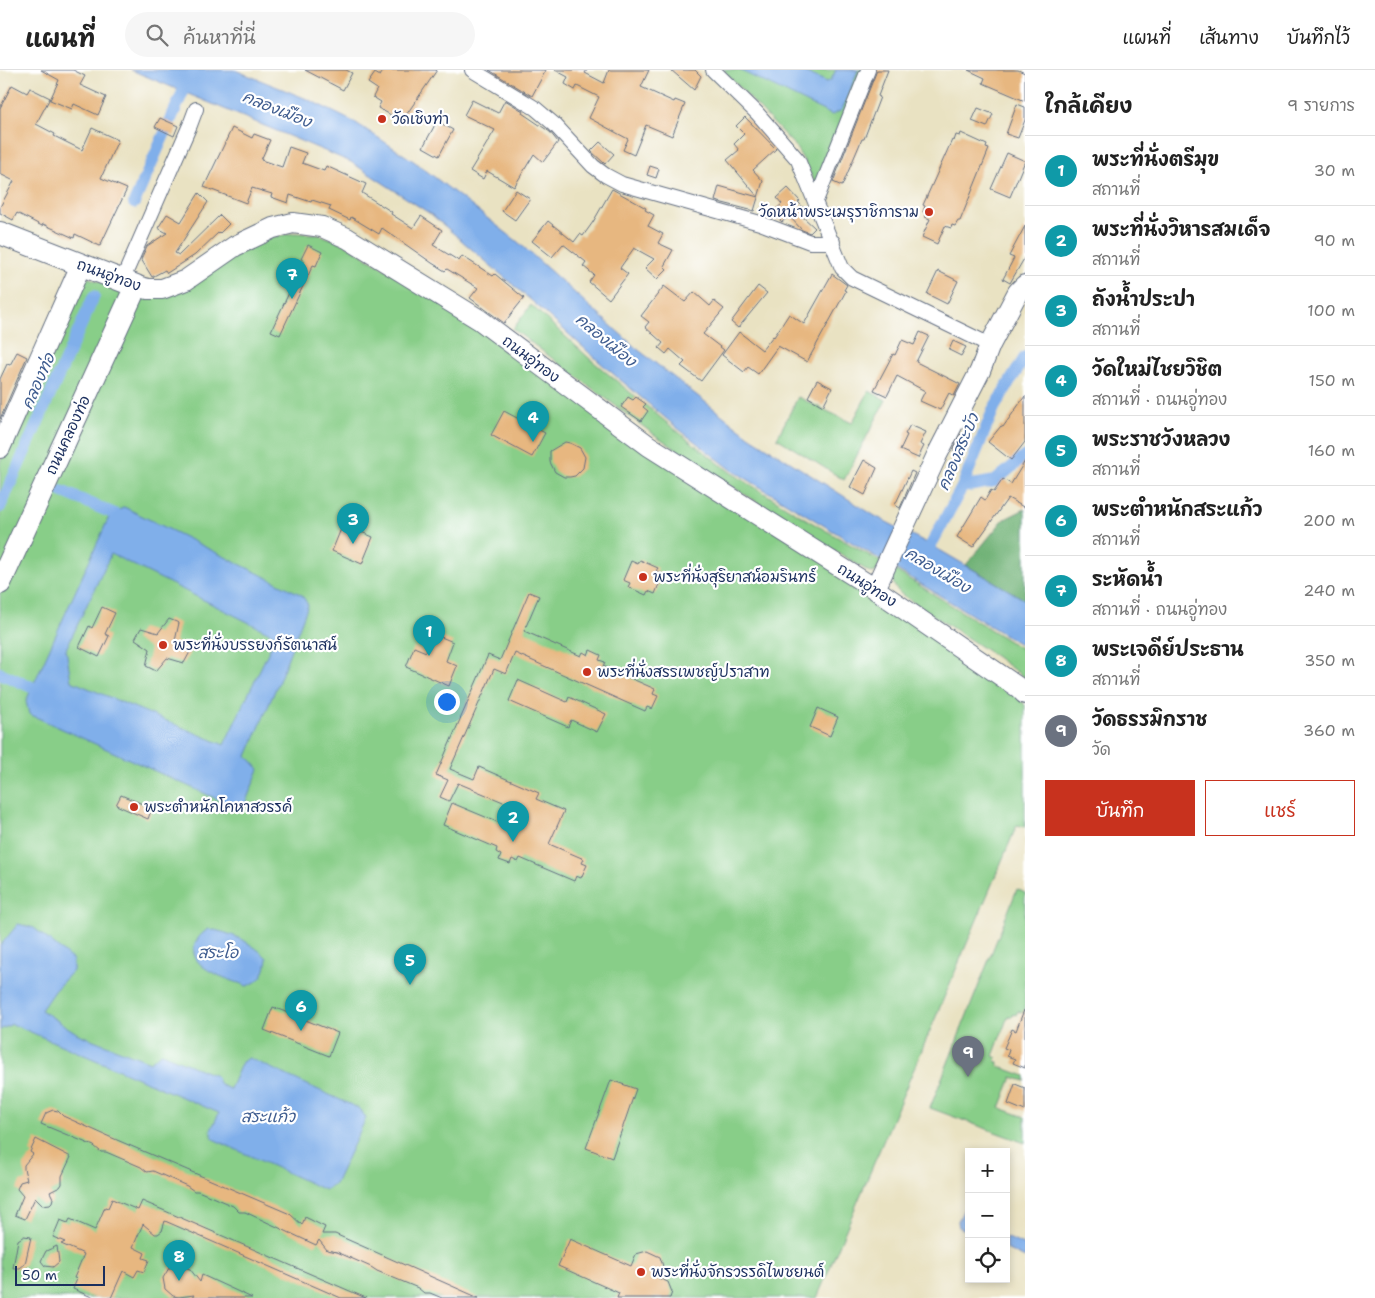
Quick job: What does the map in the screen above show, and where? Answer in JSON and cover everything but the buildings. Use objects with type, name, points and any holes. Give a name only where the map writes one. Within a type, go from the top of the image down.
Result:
[{"type":"main road","name":"ถนนอู่ทอง","points":[[0,233],[148,289],[162,289],[186,280],[235,246],[273,228],[293,223],[322,228],[347,238],[480,320],[649,446],[878,582],[1025,694]]},
{"type":"main road","points":[[0,448],[81,265]]},
{"type":"main road","name":"ถนนคลองท่อ","points":[[0,583],[129,283]]},
{"type":"main road","points":[[878,582],[980,371],[990,345],[1018,292],[1025,285]]},
{"type":"street","points":[[713,70],[757,113],[798,160],[842,268],[852,278],[990,345]]},
{"type":"street","points":[[816,201],[868,70]]},
{"type":"street","points":[[475,71],[535,108],[555,125],[593,166],[622,184],[760,222],[810,242],[833,242]]},
{"type":"street","points":[[129,283],[196,109]]},
{"type":"green space","points":[[723,70],[863,70],[817,188],[795,146]]},
{"type":"green space","points":[[295,233],[318,234],[345,244],[477,325],[1009,687],[1025,705],[1025,827],[1017,825],[817,1298],[0,1298],[0,462],[83,276],[149,298],[272,237]]},
{"type":"green space","points":[[531,305],[589,358],[730,472],[881,562],[876,572],[871,573],[728,484],[652,433],[513,329]]},
{"type":"green space","points":[[869,391],[886,400],[844,480],[777,438],[798,397],[852,423]]},
{"type":"green space","points":[[1025,509],[1025,600],[966,565],[1003,520]]},
{"type":"green space","points":[[896,571],[1025,651],[1025,678],[901,594],[894,584],[893,578]]},
{"type":"green space","points":[[1017,889],[1025,893],[1025,1014],[1018,1011],[1012,1017],[1008,1016],[993,1056],[997,1058],[995,1061],[999,1062],[998,1066],[1025,1076],[1025,1081],[1012,1077],[1000,1108],[1025,1117],[1025,1143],[930,1108]]},
{"type":"water","name":"คลองเมือง","points":[[131,70],[235,70],[307,99],[356,123],[415,162],[518,242],[636,348],[749,436],[875,516],[931,545],[1025,600],[1025,647],[732,470],[676,427],[604,366],[432,215],[351,162]]},
{"type":"water","points":[[739,70],[800,70],[827,82],[831,80],[836,70],[858,70],[842,110],[832,115]]},
{"type":"water","points":[[124,507],[302,595],[308,605],[279,681],[247,756],[259,769],[244,806],[237,808],[29,714],[26,701],[109,517]],"holes":[[[111,554],[276,636],[224,745],[71,681],[66,649]]]},
{"type":"water","name":"สระแก้ว","points":[[18,924],[34,928],[73,960],[73,971],[54,991],[41,1010],[78,1034],[150,1062],[161,1053],[216,1076],[220,1085],[230,1089],[242,1062],[249,1058],[360,1109],[366,1118],[335,1184],[325,1190],[213,1139],[211,1130],[219,1113],[12,1024],[0,1030],[0,946]]},
{"type":"water","name":"สระโอ","points":[[208,929],[240,939],[254,947],[267,958],[262,976],[256,982],[247,986],[219,976],[201,965],[196,958],[194,950],[198,939]]},
{"type":"water","points":[[965,1207],[965,1230],[959,1227],[958,1221]]},
{"type":"water","points":[[1010,1239],[1025,1246],[1025,1258],[1010,1251]]},
{"type":"waterway","name":"คลองท่อ","points":[[134,203],[189,78]]},
{"type":"waterway","name":"คลองท่อ","points":[[0,507],[94,296]]},
{"type":"waterway","name":"คลองสระบัว","points":[[923,560],[962,487],[994,408],[1025,357]]},
{"type":"waterway","points":[[962,487],[995,481],[1025,456]]},
{"type":"waterway","points":[[61,491],[124,518]]},
{"type":"waterway","points":[[0,673],[45,693]]},
{"type":"place","name":"วัดเชิงท่า","points":[[382,119]]},
{"type":"place","name":"วัดหน้าพระเมรุราชิการาม","points":[[929,212]]},
{"type":"place","name":"ระหัดน้ำ","points":[[292,299]]},
{"type":"place","name":"วัดใหม่ไชยวิชิต","points":[[533,442]]},
{"type":"place","name":"ถังน้ำประปา","points":[[353,544]]},
{"type":"place","name":"พระที่นั่งสุริยาสน์อมรินทร์","points":[[643,577]]},
{"type":"place","name":"พระที่นั่งบรรยงก์รัตนาสน์","points":[[163,645]]},
{"type":"place","name":"พระที่นั่งตรีมุข","points":[[429,656]]},
{"type":"place","name":"พระที่นั่งสรรเพชญ์ปราสาท","points":[[587,672]]},
{"type":"place","name":"พระตำหนักโคหาสวรรค์","points":[[134,807]]},
{"type":"place","name":"พระที่นั่งวิหารสมเด็จ","points":[[513,842]]},
{"type":"place","name":"พระราชวังหลวง","points":[[410,985]]},
{"type":"place","name":"พระตำหนักสระแก้ว","points":[[301,1031]]},
{"type":"place","name":"วัดธรรมิกราช","points":[[968,1077]]},
{"type":"place","name":"พระที่นั่งจักรวรรดิไพชยนต์","points":[[641,1272]]},
{"type":"place","name":"พระเจดีย์ประธาน","points":[[179,1281]]}]
